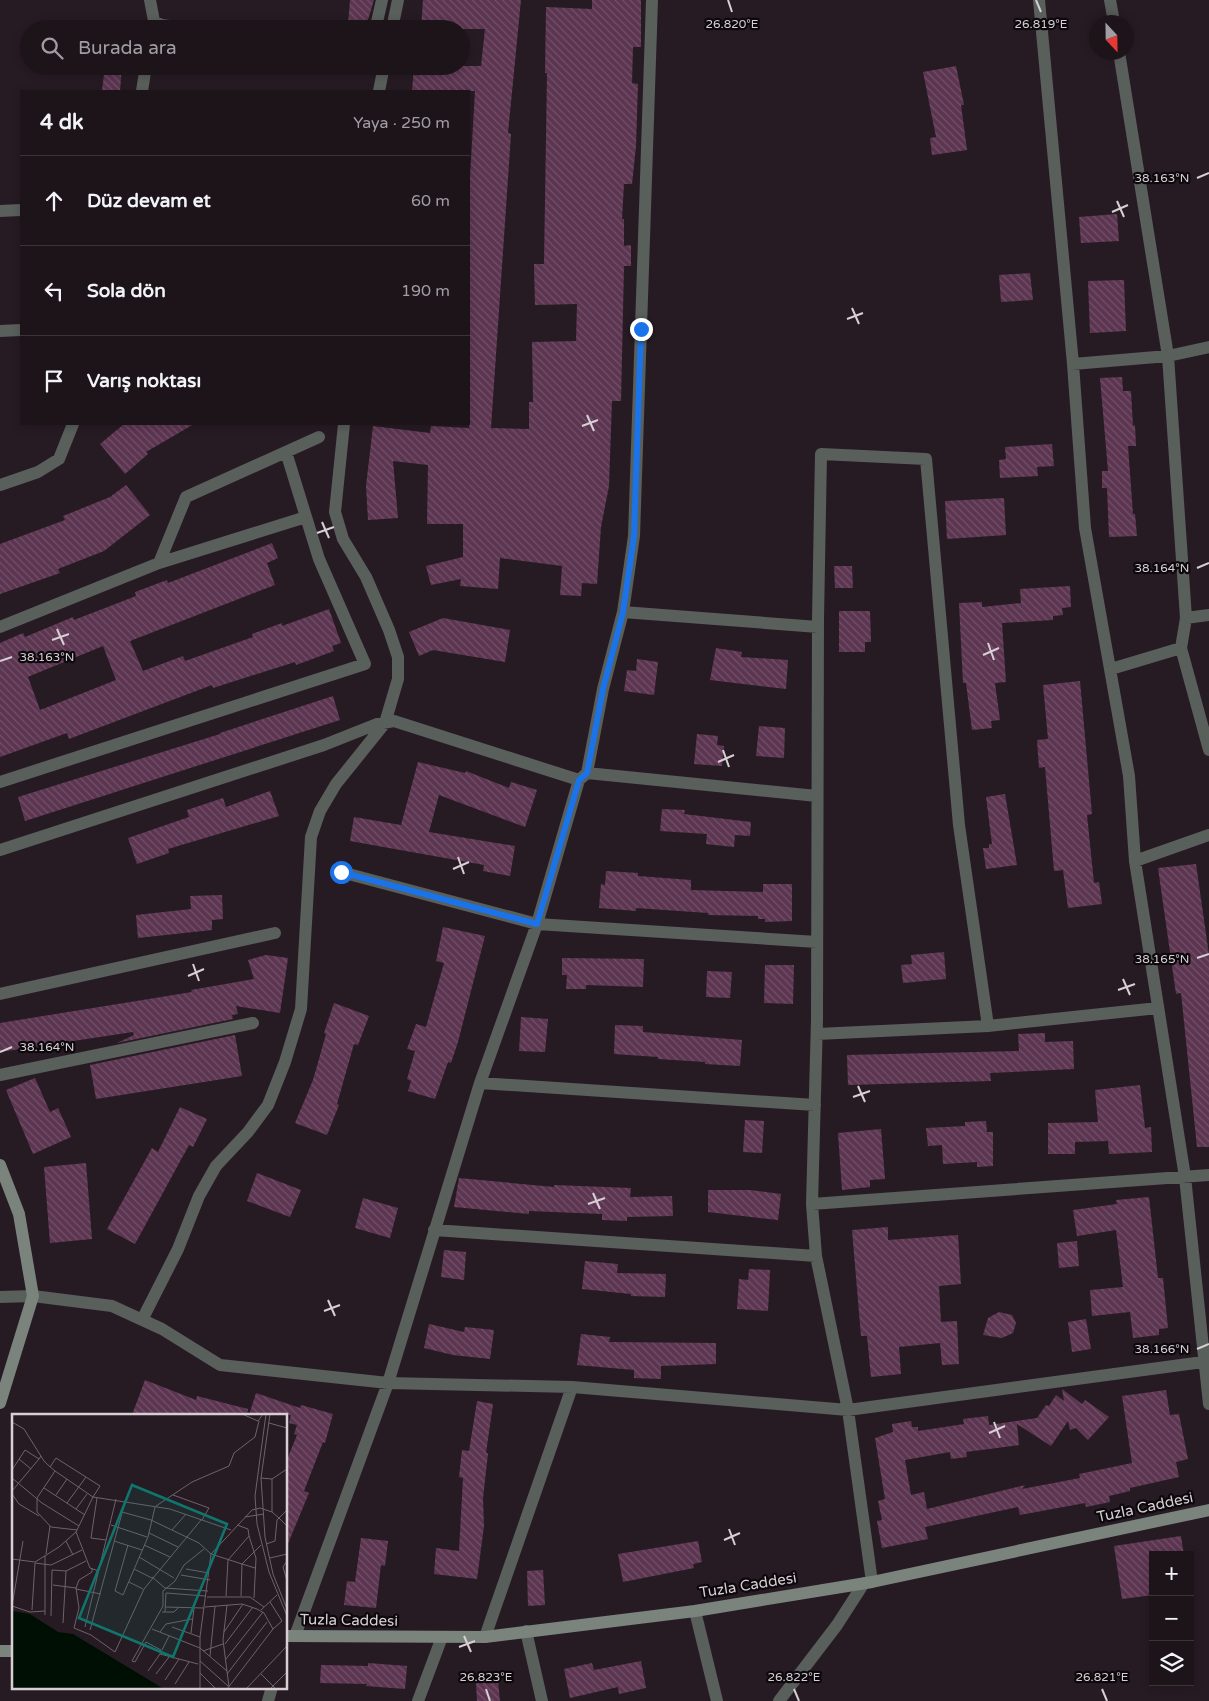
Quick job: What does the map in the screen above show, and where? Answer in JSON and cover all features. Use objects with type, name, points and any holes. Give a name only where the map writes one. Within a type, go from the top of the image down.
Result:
[{"type":"main road","points":[[0,1165],[19,1214],[33,1296],[0,1403]]},
{"type":"main road","name":"Tuzla Caddesi","points":[[289,1637],[485,1637],[694,1610],[868,1583],[1209,1510]]},
{"type":"street","points":[[150,0],[152,20]]},
{"type":"street","points":[[377,20],[382,0]]},
{"type":"street","points":[[394,20],[398,0]]},
{"type":"street","points":[[289,1637],[388,1383],[480,1083],[537,924],[583,776],[623,612],[634,536],[652,0]]},
{"type":"street","points":[[1039,0],[1074,364],[1085,528],[1129,776],[1135,861],[1185,1177],[1203,1362],[1209,1404]]},
{"type":"street","points":[[1110,0],[1113,15]]},
{"type":"street","points":[[1120,60],[1168,356],[1186,618],[1181,648],[1209,750]]},
{"type":"street","points":[[142,90],[145,75]]},
{"type":"street","points":[[379,90],[382,75]]},
{"type":"street","points":[[0,211],[20,210]]},
{"type":"street","points":[[0,331],[20,330]]},
{"type":"street","points":[[1074,364],[1168,356],[1209,347]]},
{"type":"street","points":[[0,485],[38,472],[59,460],[73,425]]},
{"type":"street","points":[[142,1320],[178,1248],[199,1196],[216,1166],[248,1132],[268,1105],[285,1062],[301,1009],[311,837],[320,810],[336,784],[385,723],[398,679],[398,657],[389,630],[366,577],[338,528],[335,512],[344,425]]},
{"type":"street","points":[[159,563],[186,497],[319,437]]},
{"type":"street","points":[[0,782],[365,664],[319,559],[286,452]]},
{"type":"street","points":[[779,1701],[868,1583],[848,1410],[816,1256],[812,1204],[817,1034],[818,627],[821,454],[926,459],[959,825],[988,1026]]},
{"type":"street","points":[[0,627],[159,563],[306,517]]},
{"type":"street","points":[[623,612],[818,627]]},
{"type":"street","points":[[1186,618],[1209,615]]},
{"type":"street","points":[[1111,669],[1181,648]]},
{"type":"street","points":[[0,850],[394,721],[583,776],[818,796]]},
{"type":"street","points":[[1135,861],[1209,835]]},
{"type":"street","points":[[341,872],[537,924],[818,942]]},
{"type":"street","points":[[0,994],[275,933]]},
{"type":"street","points":[[817,1034],[988,1026],[1158,1008]]},
{"type":"street","points":[[0,1075],[254,1023]]},
{"type":"street","points":[[480,1083],[815,1105]]},
{"type":"street","points":[[812,1204],[1209,1176]]},
{"type":"street","points":[[434,1230],[816,1256]]},
{"type":"street","points":[[0,1297],[33,1296],[112,1306],[162,1330],[220,1365],[388,1383],[572,1387],[848,1410],[1203,1362]]},
{"type":"street","points":[[485,1637],[572,1387]]},
{"type":"street","points":[[694,1610],[717,1701]]},
{"type":"street","points":[[526,1632],[542,1701]]},
{"type":"street","points":[[418,1701],[442,1637]]},
{"type":"street","points":[[268,1701],[272,1688]]},
{"type":"building","points":[[350,0],[374,0],[368,20],[348,20]]},
{"type":"building","points":[[423,0],[521,0],[508,133],[511,134],[491,428],[529,429],[529,402],[533,402],[532,342],[576,341],[577,304],[535,305],[534,264],[544,264],[547,73],[545,73],[546,7],[592,9],[592,0],[641,0],[641,47],[633,47],[632,83],[638,84],[636,146],[632,184],[624,184],[622,219],[624,219],[624,246],[631,245],[631,266],[624,266],[621,401],[612,401],[609,486],[601,527],[597,584],[582,583],[581,596],[560,595],[562,566],[500,558],[498,589],[460,586],[461,579],[431,585],[426,566],[463,557],[463,524],[427,524],[428,465],[393,461],[398,518],[368,520],[366,486],[373,426],[430,433],[431,426],[469,428],[470,425],[470,176],[475,91],[412,90],[413,75],[470,75],[470,66],[481,66],[485,29],[470,29],[470,20],[422,20]]},
{"type":"building","points":[[956,66],[964,105],[961,105],[967,150],[932,155],[930,138],[936,137],[923,72]]},
{"type":"building","points":[[104,75],[121,75],[120,90],[102,90]]},
{"type":"building","points":[[1117,214],[1119,241],[1081,243],[1079,217]]},
{"type":"building","points":[[1030,273],[1033,300],[1001,302],[999,275]]},
{"type":"building","points":[[1124,280],[1126,331],[1090,333],[1088,281]]},
{"type":"building","points":[[1122,377],[1123,391],[1131,391],[1133,426],[1135,425],[1136,446],[1128,446],[1133,514],[1135,514],[1137,536],[1109,537],[1107,488],[1102,488],[1102,471],[1108,471],[1100,378]]},
{"type":"building","points":[[123,425],[192,425],[146,452],[148,454],[125,474],[100,444]]},
{"type":"building","points":[[1052,444],[1054,466],[1037,467],[1038,476],[1000,478],[999,460],[1006,459],[1005,447]]},
{"type":"building","points":[[126,485],[150,515],[104,551],[58,569],[60,573],[0,594],[0,544],[65,520],[63,516],[110,497]]},
{"type":"building","points":[[1004,498],[1006,535],[947,539],[945,501]]},
{"type":"building","points":[[272,543],[278,558],[267,563],[275,585],[130,641],[143,671],[183,656],[185,661],[253,637],[252,634],[282,623],[282,626],[329,609],[341,643],[332,646],[334,651],[296,665],[295,662],[213,688],[212,685],[69,739],[67,733],[0,757],[0,643],[23,633],[25,637],[73,617],[74,620],[136,596],[135,592],[167,580],[168,583]],"holes":[[[103,646],[116,680],[40,710],[28,677]]]},
{"type":"building","points":[[834,566],[852,566],[853,588],[835,588]]},
{"type":"building","points":[[1070,586],[1071,607],[1062,608],[1063,615],[1053,616],[1053,620],[1002,623],[1006,682],[995,683],[1000,720],[991,721],[992,728],[972,730],[966,683],[963,683],[959,603],[982,602],[982,607],[1021,603],[1020,589]]},
{"type":"building","points":[[839,611],[870,611],[871,642],[865,642],[865,652],[839,652]]},
{"type":"building","points":[[443,618],[510,630],[505,662],[433,650],[419,656],[409,632]]},
{"type":"building","points":[[716,648],[742,652],[741,657],[788,660],[786,689],[710,680]]},
{"type":"building","points":[[637,659],[658,662],[654,695],[624,691],[627,670],[636,671]]},
{"type":"building","points":[[1080,681],[1092,814],[1087,815],[1094,883],[1099,882],[1102,904],[1068,908],[1063,870],[1054,871],[1045,767],[1039,768],[1037,740],[1048,739],[1043,685]]},
{"type":"building","points":[[333,696],[340,720],[25,821],[18,797],[220,734]]},
{"type":"building","points":[[759,726],[785,728],[784,758],[756,756]]},
{"type":"building","points":[[697,734],[718,736],[717,745],[724,746],[722,766],[694,764]]},
{"type":"building","points":[[418,762],[465,773],[466,771],[509,788],[511,782],[537,790],[525,827],[439,795],[429,832],[515,846],[510,876],[483,871],[484,865],[350,841],[354,817],[401,825]]},
{"type":"building","points":[[270,791],[279,816],[168,849],[169,853],[137,864],[128,838],[189,817],[187,810],[223,798],[226,807]]},
{"type":"building","points":[[1005,794],[1017,865],[986,869],[983,848],[989,848],[989,844],[992,844],[986,797]]},
{"type":"building","points":[[662,809],[685,810],[684,814],[751,822],[750,836],[735,835],[734,847],[706,844],[707,834],[660,831]]},
{"type":"building","points":[[1196,864],[1209,955],[1209,1147],[1197,1147],[1181,993],[1176,994],[1158,868]]},
{"type":"building","points":[[606,871],[638,873],[638,876],[691,880],[691,890],[763,892],[763,884],[792,884],[792,921],[765,922],[765,919],[758,919],[758,916],[708,915],[708,913],[636,908],[636,911],[599,908],[601,884],[605,885]]},
{"type":"building","points":[[222,895],[223,919],[212,920],[212,930],[138,938],[136,915],[191,909],[190,896]]},
{"type":"building","points":[[443,927],[485,936],[458,1042],[451,1063],[448,1062],[435,1099],[408,1091],[411,1081],[407,1079],[415,1051],[407,1049],[416,1024],[426,1027],[444,963],[436,961]]},
{"type":"building","points":[[944,952],[946,979],[903,983],[901,965],[912,964],[911,955]]},
{"type":"building","points":[[266,955],[288,958],[280,1013],[236,1006],[238,1014],[232,1015],[233,1019],[117,1043],[134,1035],[133,1032],[0,1052],[0,1023],[192,992],[191,990],[254,979],[248,960]]},
{"type":"building","points":[[562,958],[644,959],[643,987],[586,985],[586,989],[566,989],[567,975],[562,975]]},
{"type":"building","points":[[765,965],[794,965],[793,1004],[764,1003]]},
{"type":"building","points":[[707,971],[732,972],[730,998],[706,997]]},
{"type":"building","points":[[334,1003],[369,1016],[358,1045],[354,1044],[337,1104],[339,1105],[327,1135],[295,1123],[313,1080],[326,1034],[324,1033]]},
{"type":"building","points":[[521,1017],[548,1019],[545,1052],[519,1051]]},
{"type":"building","points":[[615,1025],[643,1026],[643,1032],[742,1040],[740,1066],[614,1054]]},
{"type":"building","points":[[1045,1033],[1045,1042],[1073,1041],[1074,1069],[990,1073],[991,1081],[848,1085],[847,1055],[1019,1051],[1018,1034]]},
{"type":"building","points":[[235,1035],[242,1076],[96,1099],[90,1065]]},
{"type":"building","points":[[35,1078],[50,1112],[58,1108],[71,1137],[33,1154],[6,1090]]},
{"type":"building","points":[[1140,1085],[1145,1128],[1151,1127],[1152,1152],[1109,1154],[1108,1141],[1075,1142],[1075,1154],[1048,1154],[1048,1123],[1098,1122],[1095,1090]]},
{"type":"building","points":[[180,1107],[207,1119],[193,1147],[189,1145],[135,1244],[107,1229],[152,1148],[158,1152]]},
{"type":"building","points":[[745,1120],[764,1121],[762,1153],[743,1152]]},
{"type":"building","points":[[986,1121],[987,1132],[993,1132],[993,1166],[977,1167],[977,1162],[943,1164],[942,1145],[928,1146],[926,1128],[965,1126],[965,1122]]},
{"type":"building","points":[[881,1129],[885,1179],[870,1180],[870,1187],[842,1190],[838,1133]]},
{"type":"building","points":[[86,1163],[92,1239],[50,1243],[44,1167]]},
{"type":"building","points":[[257,1173],[301,1190],[290,1217],[247,1201]]},
{"type":"building","points":[[459,1178],[554,1187],[554,1185],[631,1188],[630,1197],[672,1196],[673,1216],[627,1217],[627,1221],[602,1220],[602,1214],[529,1211],[529,1214],[454,1207]]},
{"type":"building","points":[[708,1190],[750,1190],[781,1194],[778,1220],[708,1212]]},
{"type":"building","points":[[1149,1197],[1158,1278],[1163,1278],[1168,1328],[1159,1329],[1159,1335],[1133,1338],[1130,1312],[1092,1316],[1090,1290],[1123,1287],[1116,1230],[1077,1236],[1073,1210],[1117,1204],[1116,1200]]},
{"type":"building","points":[[363,1198],[398,1208],[390,1238],[355,1228]]},
{"type":"building","points":[[888,1227],[888,1240],[958,1235],[961,1284],[939,1286],[941,1322],[957,1321],[959,1364],[942,1365],[940,1343],[899,1347],[901,1374],[871,1377],[867,1336],[861,1336],[852,1230]]},
{"type":"building","points":[[1077,1241],[1079,1266],[1059,1268],[1057,1243]]},
{"type":"building","points":[[444,1250],[466,1252],[464,1280],[441,1277]]},
{"type":"building","points":[[585,1261],[618,1264],[617,1273],[666,1274],[665,1297],[631,1296],[631,1294],[582,1289]]},
{"type":"building","points":[[749,1269],[770,1270],[768,1311],[737,1309],[739,1279],[748,1280]]},
{"type":"building","points":[[999,1312],[1012,1315],[1016,1323],[1013,1333],[1002,1338],[983,1335],[988,1318]]},
{"type":"building","points":[[1086,1319],[1091,1349],[1072,1352],[1068,1322]]},
{"type":"building","points":[[429,1324],[464,1332],[465,1327],[494,1330],[490,1359],[453,1355],[424,1348]]},
{"type":"building","points":[[581,1334],[610,1337],[609,1342],[716,1343],[716,1364],[661,1366],[661,1379],[634,1378],[634,1370],[577,1365]]},
{"type":"building","points":[[145,1380],[196,1400],[197,1396],[248,1409],[247,1414],[132,1414]]},
{"type":"building","points":[[1062,1389],[1082,1404],[1085,1400],[1109,1417],[1088,1440],[1076,1428],[1070,1430],[1068,1421],[1051,1446],[1017,1424],[1019,1445],[966,1452],[967,1457],[951,1459],[950,1452],[905,1460],[911,1495],[924,1492],[927,1509],[1025,1485],[1022,1489],[1080,1478],[1079,1474],[1132,1463],[1122,1396],[1166,1390],[1170,1415],[1179,1414],[1188,1459],[1176,1462],[1179,1477],[1130,1488],[1130,1491],[1109,1496],[1110,1502],[1086,1507],[1085,1503],[1020,1515],[1018,1507],[925,1527],[928,1539],[882,1548],[877,1521],[882,1520],[878,1501],[885,1499],[875,1438],[893,1432],[892,1424],[911,1421],[912,1427],[918,1427],[918,1431],[964,1424],[963,1419],[988,1416],[989,1425],[1037,1418],[1046,1405],[1049,1406],[1056,1395],[1064,1401]]},
{"type":"building","points":[[256,1393],[300,1408],[301,1405],[333,1414],[325,1443],[323,1442],[304,1491],[309,1493],[288,1544],[288,1457],[297,1435],[294,1434],[297,1425],[289,1423],[291,1415],[288,1414],[249,1414]]},
{"type":"building","points":[[477,1401],[493,1404],[486,1453],[488,1453],[483,1498],[484,1526],[477,1579],[434,1574],[436,1548],[459,1551],[463,1478],[459,1477],[462,1450],[469,1451]]},
{"type":"building","points":[[1181,1536],[1183,1551],[1149,1551],[1149,1596],[1122,1599],[1114,1546]]},
{"type":"building","points":[[361,1538],[388,1541],[385,1566],[381,1565],[376,1608],[344,1605],[347,1581],[355,1582]]},
{"type":"building","points":[[698,1541],[702,1562],[693,1564],[694,1568],[623,1582],[618,1554]]},
{"type":"building","points":[[543,1570],[545,1605],[528,1606],[527,1571]]},
{"type":"building","points":[[641,1661],[646,1688],[619,1694],[618,1687],[570,1698],[564,1669],[592,1663],[594,1670]]},
{"type":"building","points":[[368,1663],[407,1666],[405,1689],[366,1686],[367,1684],[320,1683],[321,1665],[368,1666]]},
{"type":"building","points":[[498,1681],[500,1701],[477,1701],[476,1683]]},
{"type":"route","points":[[341,872],[537,924],[579,780],[587,773],[603,689],[623,612],[634,536],[641,329]]}]
